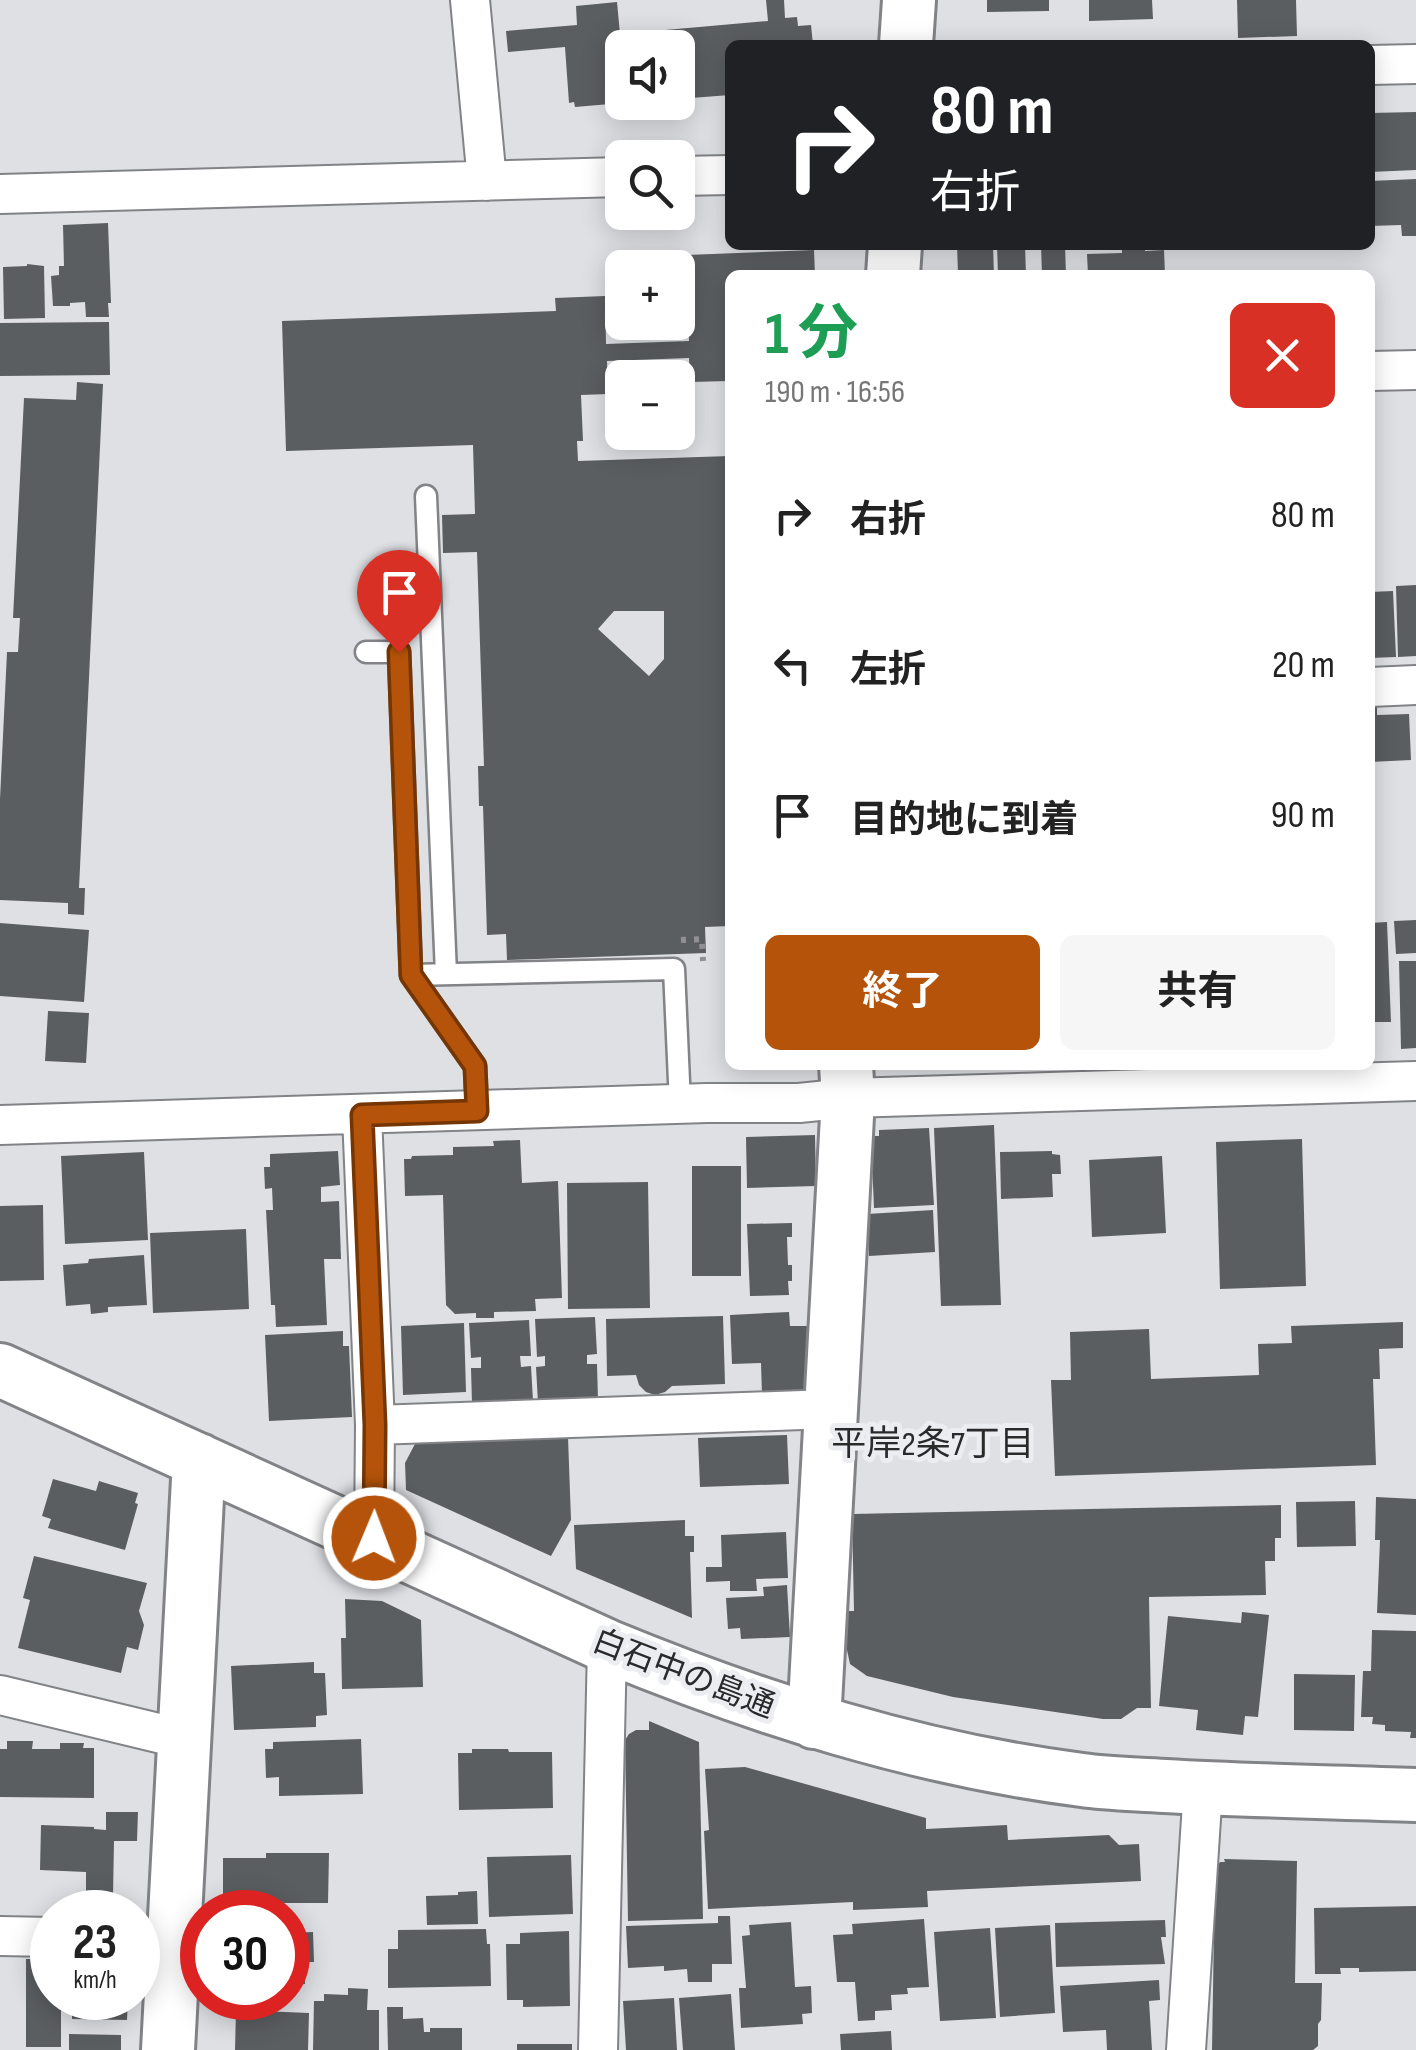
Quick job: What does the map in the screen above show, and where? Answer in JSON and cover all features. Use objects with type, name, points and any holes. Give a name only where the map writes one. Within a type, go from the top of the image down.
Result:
[{"type":"street","points":[[470,0],[487,181]]},
{"type":"street","points":[[906,40],[909,0]]},
{"type":"street","points":[[1375,66],[1416,64]]},
{"type":"street","points":[[695,176],[725,175]]},
{"type":"street","points":[[0,194],[605,178]]},
{"type":"street","points":[[1375,371],[1416,370]]},
{"type":"street","points":[[1375,687],[1416,686]]},
{"type":"street","points":[[0,1125],[799,1103],[847,1082],[1416,1081]]},
{"type":"street","points":[[814,1722],[847,1082]]},
{"type":"street","points":[[362,1115],[375,1425],[374,1538]]},
{"type":"street","name":"白石中の島通","points":[[0,1370],[607,1646],[688,1680],[814,1722],[953,1758],[1084,1781],[1416,1795]]},
{"type":"street","points":[[375,1425],[830,1409]]},
{"type":"street","points":[[160,1909],[183,1739],[199,1460]]},
{"type":"street","points":[[598,2050],[607,1646]]},
{"type":"street","points":[[0,1695],[183,1739]]},
{"type":"street","points":[[1186,2050],[1203,1788]]},
{"type":"street","points":[[0,1936],[30,1937]]},
{"type":"street","points":[[160,1976],[168,2050]]},
{"type":"lane","points":[[426,496],[446,974]]},
{"type":"lane","points":[[366,652],[399,652],[411,975],[475,1066],[477,1111]]},
{"type":"lane","points":[[411,975],[674,969],[680,1104]]},
{"type":"building","points":[[766,0],[784,0],[785,18],[797,17],[798,26],[811,25],[812,40],[725,40],[725,95],[695,98],[695,30],[666,30],[768,21]]},
{"type":"building","points":[[987,0],[1049,0],[1049,11],[987,12]]},
{"type":"building","points":[[1089,0],[1152,0],[1153,19],[1089,21]]},
{"type":"building","points":[[1237,0],[1296,0],[1297,36],[1238,38]]},
{"type":"building","points":[[617,2],[620,30],[605,30],[605,104],[575,107],[574,102],[569,103],[565,47],[508,52],[506,31],[577,25],[576,6]]},
{"type":"building","points":[[1416,112],[1416,170],[1375,172],[1375,113]]},
{"type":"building","points":[[1416,179],[1416,236],[1402,236],[1401,225],[1375,226],[1375,181]]},
{"type":"building","points":[[108,223],[109,317],[86,317],[85,302],[53,306],[51,276],[59,275],[59,266],[64,266],[63,225]]},
{"type":"building","points":[[814,250],[815,270],[725,270],[725,381],[695,382],[695,360],[689,358],[605,360],[605,394],[581,395],[583,441],[577,441],[578,461],[725,456],[725,926],[705,927],[706,953],[507,960],[506,934],[487,935],[483,806],[479,806],[478,766],[484,766],[477,552],[443,553],[442,515],[475,514],[473,445],[286,451],[282,321],[556,311],[555,298],[605,296],[606,344],[695,340],[695,255]],"holes":[[[614,611],[664,611],[664,659],[649,676],[598,629]]]},
{"type":"building","points":[[957,250],[993,250],[994,270],[958,270]]},
{"type":"building","points":[[997,250],[1025,250],[1026,270],[998,270]]},
{"type":"building","points":[[1041,250],[1065,250],[1066,270],[1042,270]]},
{"type":"building","points":[[1164,250],[1165,270],[1088,270],[1087,254]]},
{"type":"building","points":[[44,266],[45,318],[4,319],[3,267]]},
{"type":"building","points":[[109,322],[110,375],[0,376],[0,323]]},
{"type":"building","points":[[77,382],[103,384],[79,888],[85,888],[84,915],[68,914],[68,903],[0,900],[7,652],[18,652],[20,618],[13,618],[24,398],[76,400]]},
{"type":"building","points":[[1416,585],[1416,656],[1398,657],[1396,586]]},
{"type":"building","points":[[1393,591],[1396,657],[1375,658],[1375,592]]},
{"type":"building","points":[[1375,705],[1377,715],[1409,714],[1411,760],[1375,762]]},
{"type":"building","points":[[1416,920],[1416,953],[1396,954],[1394,921]]},
{"type":"building","points":[[1387,922],[1391,1022],[1375,1022],[1375,923]]},
{"type":"building","points":[[0,923],[89,930],[84,1002],[0,996]]},
{"type":"building","points":[[1399,961],[1416,961],[1416,1048],[1401,1049]]},
{"type":"building","points":[[48,1011],[89,1013],[86,1063],[45,1061]]},
{"type":"building","points":[[994,1125],[1001,1305],[941,1306],[934,1128]]},
{"type":"building","points":[[929,1128],[934,1205],[874,1208],[871,1136],[879,1136],[879,1130]]},
{"type":"building","points":[[815,1135],[816,1186],[747,1188],[746,1137]]},
{"type":"building","points":[[1302,1139],[1306,1286],[1220,1289],[1216,1142]]},
{"type":"building","points":[[520,1140],[522,1183],[558,1181],[562,1298],[535,1299],[536,1311],[494,1312],[494,1318],[476,1318],[476,1313],[455,1314],[446,1305],[443,1195],[405,1196],[404,1159],[453,1155],[453,1147],[494,1146],[493,1141]]},
{"type":"building","points":[[338,1151],[340,1185],[321,1187],[321,1202],[339,1201],[341,1259],[324,1259],[327,1325],[276,1327],[275,1305],[271,1305],[266,1210],[273,1210],[272,1188],[265,1189],[264,1167],[270,1167],[270,1154]]},
{"type":"building","points":[[1052,1151],[1060,1155],[1061,1174],[1052,1174],[1053,1197],[1001,1199],[1000,1152]]},
{"type":"building","points":[[144,1152],[148,1240],[65,1244],[61,1156]]},
{"type":"building","points":[[1162,1156],[1166,1233],[1092,1237],[1089,1160]]},
{"type":"building","points":[[692,1166],[741,1166],[741,1276],[692,1276]]},
{"type":"building","points":[[648,1182],[650,1308],[568,1309],[567,1183]]},
{"type":"building","points":[[43,1205],[44,1280],[0,1281],[0,1206]]},
{"type":"building","points":[[933,1210],[935,1252],[869,1256],[867,1214]]},
{"type":"building","points":[[792,1223],[792,1237],[787,1237],[788,1265],[792,1265],[789,1295],[750,1296],[747,1224]]},
{"type":"building","points":[[246,1229],[249,1309],[153,1313],[150,1233]]},
{"type":"building","points":[[144,1255],[147,1305],[108,1307],[108,1312],[91,1314],[90,1304],[66,1306],[63,1265]]},
{"type":"building","points":[[789,1312],[790,1326],[809,1326],[807,1386],[800,1394],[762,1396],[761,1363],[732,1364],[730,1315]]},
{"type":"building","points":[[723,1316],[725,1384],[672,1386],[655,1395],[639,1385],[636,1375],[607,1376],[606,1319]]},
{"type":"building","points":[[595,1317],[597,1354],[587,1355],[587,1364],[597,1364],[598,1400],[538,1403],[536,1367],[545,1366],[545,1356],[537,1357],[535,1319]]},
{"type":"building","points":[[529,1320],[531,1356],[520,1356],[521,1367],[531,1366],[533,1401],[472,1404],[471,1368],[481,1368],[481,1357],[471,1358],[469,1323]]},
{"type":"building","points":[[1403,1322],[1403,1348],[1379,1349],[1380,1379],[1373,1379],[1376,1465],[1055,1476],[1051,1380],[1071,1380],[1070,1332],[1149,1329],[1151,1379],[1259,1375],[1258,1344],[1292,1343],[1291,1326]]},
{"type":"building","points":[[464,1323],[466,1392],[403,1395],[401,1326]]},
{"type":"building","points":[[343,1331],[343,1346],[349,1346],[352,1417],[269,1421],[265,1335]]},
{"type":"building","points":[[787,1435],[789,1484],[700,1487],[698,1438]]},
{"type":"building","points":[[568,1437],[571,1520],[551,1556],[406,1490],[405,1463],[416,1442]]},
{"type":"building","points":[[53,1479],[96,1491],[99,1481],[138,1493],[125,1550],[48,1528],[51,1519],[42,1516]]},
{"type":"building","points":[[1376,1497],[1416,1499],[1416,1615],[1377,1613],[1380,1540],[1375,1540]]},
{"type":"building","points":[[1355,1501],[1356,1546],[1297,1547],[1296,1502]]},
{"type":"building","points":[[1281,1505],[1281,1538],[1275,1538],[1275,1561],[1265,1561],[1266,1595],[1149,1597],[1151,1708],[1137,1708],[1121,1719],[1103,1719],[953,1697],[867,1676],[850,1664],[846,1611],[854,1611],[852,1514]]},
{"type":"building","points":[[685,1520],[685,1536],[694,1536],[694,1552],[690,1552],[692,1618],[576,1569],[574,1525]]},
{"type":"building","points":[[786,1532],[788,1578],[756,1579],[757,1591],[730,1591],[730,1581],[706,1582],[706,1567],[722,1567],[721,1535]]},
{"type":"building","points":[[34,1556],[147,1583],[139,1611],[144,1625],[138,1650],[127,1647],[121,1673],[18,1648],[30,1600],[23,1598]]},
{"type":"building","points":[[787,1585],[790,1637],[741,1639],[740,1628],[728,1629],[726,1598],[764,1596],[763,1587]]},
{"type":"building","points":[[345,1599],[382,1601],[421,1620],[423,1687],[342,1689]]},
{"type":"building","points":[[1242,1612],[1269,1615],[1258,1717],[1245,1716],[1243,1735],[1196,1730],[1198,1710],[1159,1706],[1168,1616],[1241,1623]]},
{"type":"building","points":[[1372,1630],[1416,1631],[1416,1738],[1410,1738],[1411,1732],[1385,1731],[1385,1725],[1372,1724],[1373,1717],[1361,1717],[1363,1671],[1371,1671]]},
{"type":"building","points":[[314,1662],[314,1673],[325,1673],[327,1715],[316,1716],[316,1727],[234,1730],[231,1666]]},
{"type":"building","points":[[1294,1674],[1355,1675],[1354,1731],[1294,1730]]},
{"type":"building","points":[[649,1721],[699,1742],[703,1919],[628,1921],[625,1740],[636,1730],[649,1730]]},
{"type":"building","points":[[361,1739],[363,1794],[279,1796],[279,1777],[266,1778],[265,1749],[273,1749],[273,1742]]},
{"type":"building","points":[[7,1741],[33,1741],[32,1749],[60,1749],[60,1743],[84,1743],[83,1748],[94,1748],[94,1798],[0,1797],[0,1749],[7,1749]]},
{"type":"building","points":[[472,1749],[552,1752],[553,1808],[459,1810],[458,1753],[472,1753]]},
{"type":"building","points":[[745,1767],[926,1818],[926,1829],[1007,1825],[1008,1840],[1109,1835],[1119,1845],[1139,1844],[1141,1881],[927,1891],[928,1907],[853,1910],[853,1902],[708,1909],[705,1769]]},
{"type":"building","points":[[106,1812],[138,1812],[137,1841],[114,1841],[113,1890],[86,1890],[86,1872],[40,1870],[41,1825],[106,1830]]},
{"type":"building","points":[[266,1853],[329,1853],[328,1903],[310,1903],[310,1890],[223,1890],[223,1858],[266,1858]]},
{"type":"building","points":[[571,1855],[573,1914],[489,1917],[487,1857]]},
{"type":"building","points":[[1224,1859],[1297,1861],[1295,1983],[1322,1983],[1318,2046],[1313,2050],[1212,2050],[1215,1870]]},
{"type":"building","points":[[477,1891],[478,1924],[427,1925],[426,1896]]},
{"type":"building","points":[[1416,1906],[1416,1971],[1359,1972],[1359,1968],[1340,1968],[1341,1974],[1315,1974],[1314,1908]]},
{"type":"building","points":[[718,1916],[730,1916],[732,1964],[712,1964],[712,1982],[688,1982],[687,1969],[628,1968],[626,1926],[718,1923]]},
{"type":"building","points":[[924,1919],[929,1987],[907,1988],[908,1994],[891,1995],[892,2010],[875,2011],[875,2020],[858,2021],[855,1982],[837,1982],[833,1935],[853,1934],[852,1924]]},
{"type":"building","points":[[1165,1920],[1166,1937],[1161,1937],[1165,1964],[1056,1967],[1055,1923]]},
{"type":"building","points":[[791,1922],[795,1987],[811,1986],[812,2013],[802,2014],[803,2024],[741,2028],[739,1988],[746,1988],[742,1936],[750,1935],[749,1925]]},
{"type":"building","points":[[1050,1925],[1055,2013],[1000,2017],[995,1928]]},
{"type":"building","points":[[990,1928],[996,2018],[940,2021],[934,1932]]},
{"type":"building","points":[[486,1929],[491,1986],[388,1988],[388,1949],[398,1949],[398,1930]]},
{"type":"building","points":[[569,1931],[570,2006],[523,2007],[523,2000],[507,2000],[506,1944],[520,1944],[520,1933]]},
{"type":"building","points":[[313,1932],[314,1962],[310,1962]]},
{"type":"building","points":[[26,1959],[30,1959],[30,2020],[61,2020],[61,2047],[26,2047]]},
{"type":"building","points":[[1159,1980],[1160,2000],[1149,2001],[1152,2050],[1107,2050],[1106,2030],[1063,2032],[1060,1986]]},
{"type":"building","points":[[348,1988],[368,1989],[367,2010],[379,2010],[379,2050],[313,2050],[314,2001],[324,2001],[324,1994],[348,1995]]},
{"type":"building","points":[[731,1994],[735,2050],[683,2050],[679,1998]]},
{"type":"building","points":[[674,1998],[677,2050],[626,2050],[623,2001]]},
{"type":"building","points":[[387,2007],[403,2007],[403,2019],[423,2018],[424,2032],[430,2032],[430,2028],[462,2028],[462,2050],[388,2050]]},
{"type":"building","points":[[236,2020],[309,2020],[308,2050],[235,2050]]},
{"type":"building","points":[[891,2031],[892,2050],[841,2050],[840,2034]]},
{"type":"building","points":[[69,2034],[121,2035],[121,2050],[69,2050]]},
{"type":"building","points":[[517,2044],[572,2044],[572,2050],[517,2050]]},
{"type":"district","name":"平岸2条7丁目","points":[[933,1443]]},
{"type":"route","points":[[374,1538],[375,1425],[362,1115],[477,1111],[475,1066],[411,975],[399,652]]}]
